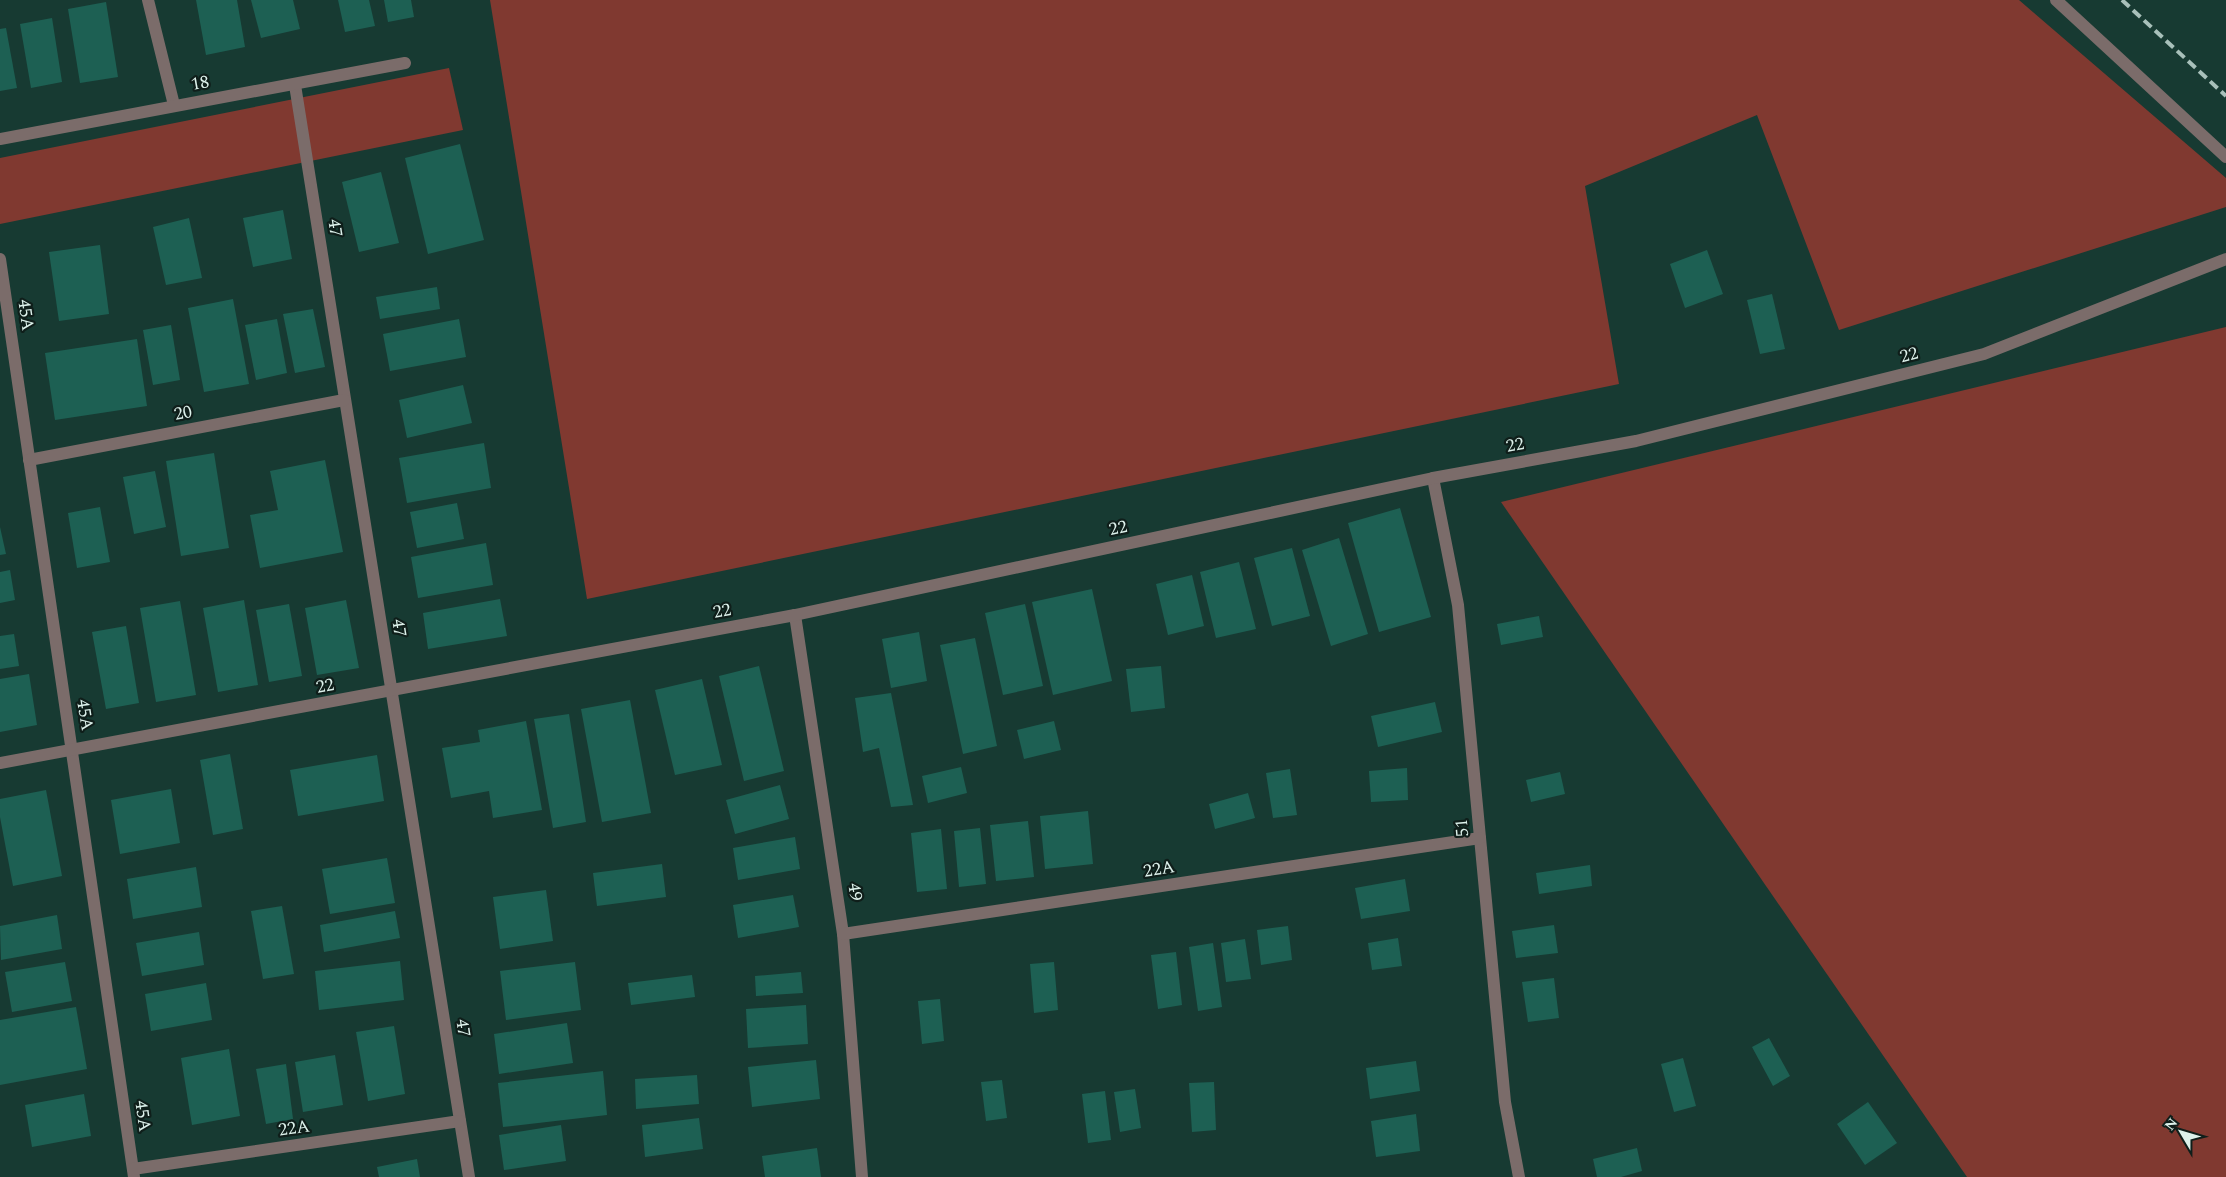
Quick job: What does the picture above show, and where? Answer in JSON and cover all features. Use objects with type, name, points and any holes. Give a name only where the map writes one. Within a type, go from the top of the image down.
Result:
[{"type":"street","points":[[148,0],[174,105]]},
{"type":"street","points":[[2056,0],[2226,157]]},
{"type":"street","name":"18","points":[[0,140],[174,105],[295,85],[405,63]]},
{"type":"street","name":"47","points":[[295,85],[469,1177]]},
{"type":"street","name":"45A","points":[[0,259],[133,1173]]},
{"type":"street","name":"22","points":[[0,763],[392,692],[795,615],[1433,478],[1636,442],[1984,354],[2226,259]]},
{"type":"street","name":"20","points":[[29,460],[344,400]]},
{"type":"street","name":"51","points":[[1433,478],[1458,605],[1505,1102],[1514,1177]]},
{"type":"street","name":"49","points":[[795,615],[843,934],[862,1177]]},
{"type":"street","name":"22A","points":[[843,934],[1480,838]]},
{"type":"street","name":"22A","points":[[133,1173],[460,1122]]},
{"type":"shaded area","points":[[490,0],[2019,0],[2226,178],[2226,207],[1839,330],[1757,115],[1585,186],[1619,384],[587,599]]},
{"type":"shaded area","points":[[449,68],[463,130],[0,224],[0,158]]},
{"type":"shaded area","points":[[2226,327],[2226,1177],[1967,1177],[1501,502]]},
{"type":"building","points":[[196,0],[237,0],[245,47],[206,55]]},
{"type":"building","points":[[251,0],[293,0],[300,29],[261,38]]},
{"type":"building","points":[[338,0],[369,0],[375,26],[345,32]]},
{"type":"building","points":[[384,0],[411,0],[414,17],[388,22]]},
{"type":"building","points":[[106,2],[118,77],[80,83],[68,9]]},
{"type":"building","points":[[52,18],[62,82],[31,88],[20,24]]},
{"type":"building","points":[[6,28],[17,88],[0,91],[0,29]]},
{"type":"building","points":[[460,144],[484,240],[428,254],[405,158]]},
{"type":"building","points":[[381,172],[399,243],[359,252],[342,182]]},
{"type":"building","points":[[283,210],[292,259],[253,267],[243,218]]},
{"type":"building","points":[[189,218],[202,278],[166,285],[153,227]]},
{"type":"building","points":[[100,245],[109,314],[59,321],[49,252]]},
{"type":"building","points":[[1707,250],[1723,294],[1685,308],[1670,264]]},
{"type":"building","points":[[437,287],[440,309],[380,319],[376,297]]},
{"type":"building","points":[[1772,294],[1785,349],[1760,354],[1747,300]]},
{"type":"building","points":[[233,299],[249,384],[204,392],[188,308]]},
{"type":"building","points":[[313,309],[325,367],[295,373],[283,314]]},
{"type":"building","points":[[277,319],[287,373],[256,380],[245,325]]},
{"type":"building","points":[[459,319],[466,357],[390,371],[383,334]]},
{"type":"building","points":[[171,325],[180,380],[153,385],[143,330]]},
{"type":"building","points":[[137,339],[147,406],[55,420],[45,353]]},
{"type":"building","points":[[463,385],[472,423],[407,438],[399,400]]},
{"type":"building","points":[[484,443],[491,488],[407,503],[399,458]]},
{"type":"building","points":[[214,453],[229,548],[181,556],[166,461]]},
{"type":"building","points":[[325,460],[343,552],[260,568],[250,515],[278,510],[270,471]]},
{"type":"building","points":[[155,471],[166,527],[134,534],[123,477]]},
{"type":"building","points":[[457,503],[464,539],[417,548],[410,512]]},
{"type":"building","points":[[100,507],[110,562],[77,568],[68,513]]},
{"type":"building","points":[[1400,508],[1431,617],[1379,632],[1348,523]]},
{"type":"building","points":[[0,527],[6,554],[0,555]]},
{"type":"building","points":[[1339,538],[1368,634],[1331,646],[1302,550]]},
{"type":"building","points":[[486,543],[493,585],[418,598],[411,557]]},
{"type":"building","points":[[1292,548],[1310,616],[1272,626],[1254,558]]},
{"type":"building","points":[[1239,562],[1256,629],[1216,638],[1200,572]]},
{"type":"building","points":[[10,570],[15,600],[0,603],[0,572]]},
{"type":"building","points":[[1192,575],[1204,626],[1168,635],[1156,584]]},
{"type":"building","points":[[1092,589],[1112,681],[1053,695],[1032,602]]},
{"type":"building","points":[[500,599],[507,636],[428,649],[423,613]]},
{"type":"building","points":[[244,600],[258,685],[218,692],[203,608]]},
{"type":"building","points":[[346,600],[359,668],[317,675],[305,608]]},
{"type":"building","points":[[180,601],[196,695],[156,702],[140,608]]},
{"type":"building","points":[[289,604],[302,676],[269,682],[256,610]]},
{"type":"building","points":[[1025,604],[1043,686],[1003,695],[985,613]]},
{"type":"building","points":[[1539,616],[1543,637],[1501,645],[1497,624]]},
{"type":"building","points":[[126,626],[139,703],[106,709],[92,632]]},
{"type":"building","points":[[919,632],[927,681],[891,688],[882,639]]},
{"type":"building","points":[[14,634],[19,666],[0,669],[0,636]]},
{"type":"building","points":[[975,638],[997,746],[963,754],[940,645]]},
{"type":"building","points":[[759,666],[784,771],[744,781],[719,676]]},
{"type":"building","points":[[1161,666],[1165,708],[1131,712],[1126,669]]},
{"type":"building","points":[[29,674],[37,725],[0,732],[0,679]]},
{"type":"building","points":[[702,679],[722,765],[675,775],[655,690]]},
{"type":"building","points":[[891,693],[913,805],[891,807],[879,748],[863,752],[855,698]]},
{"type":"building","points":[[630,700],[651,813],[602,822],[581,709]]},
{"type":"building","points":[[1435,702],[1442,732],[1378,747],[1371,716]]},
{"type":"building","points":[[569,714],[586,822],[553,828],[534,719]]},
{"type":"building","points":[[526,721],[542,810],[493,818],[489,791],[451,798],[442,748],[480,742],[478,730]]},
{"type":"building","points":[[1054,721],[1061,750],[1024,759],[1017,730]]},
{"type":"building","points":[[230,754],[243,829],[213,835],[200,760]]},
{"type":"building","points":[[377,755],[384,801],[298,816],[290,770]]},
{"type":"building","points":[[961,767],[967,793],[928,803],[922,776]]},
{"type":"building","points":[[1407,768],[1408,800],[1371,802],[1369,771]]},
{"type":"building","points":[[1290,769],[1297,815],[1273,818],[1266,773]]},
{"type":"building","points":[[1560,772],[1565,794],[1531,802],[1526,780]]},
{"type":"building","points":[[780,785],[789,819],[735,834],[726,800]]},
{"type":"building","points":[[171,789],[180,843],[120,854],[111,800]]},
{"type":"building","points":[[46,790],[62,876],[13,886],[0,817],[0,799]]},
{"type":"building","points":[[1248,793],[1255,818],[1215,829],[1209,804]]},
{"type":"building","points":[[1088,811],[1093,864],[1045,869],[1040,816]]},
{"type":"building","points":[[1028,821],[1034,877],[996,881],[990,825]]},
{"type":"building","points":[[980,828],[986,884],[959,887],[954,831]]},
{"type":"building","points":[[941,829],[947,889],[917,892],[911,833]]},
{"type":"building","points":[[795,837],[800,869],[738,880],[733,848]]},
{"type":"building","points":[[387,858],[395,903],[330,914],[322,869]]},
{"type":"building","points":[[662,864],[666,897],[597,906],[593,873]]},
{"type":"building","points":[[1590,865],[1592,886],[1539,894],[1536,873]]},
{"type":"building","points":[[196,867],[202,907],[133,919],[127,879]]},
{"type":"building","points":[[1405,879],[1410,911],[1361,919],[1355,888]]},
{"type":"building","points":[[546,890],[553,941],[500,949],[493,897]]},
{"type":"building","points":[[793,895],[799,927],[738,938],[733,905]]},
{"type":"building","points":[[282,906],[294,974],[263,979],[251,911]]},
{"type":"building","points":[[395,911],[400,938],[324,952],[320,925]]},
{"type":"building","points":[[57,915],[62,949],[1,960],[0,926]]},
{"type":"building","points":[[1554,925],[1558,953],[1516,958],[1512,931]]},
{"type":"building","points":[[1288,926],[1292,960],[1261,965],[1257,930]]},
{"type":"building","points":[[199,932],[204,965],[142,976],[136,943]]},
{"type":"building","points":[[1398,938],[1402,966],[1372,970],[1368,943]]},
{"type":"building","points":[[1245,939],[1251,979],[1226,982],[1221,943]]},
{"type":"building","points":[[1213,943],[1222,1007],[1198,1011],[1189,947]]},
{"type":"building","points":[[1176,952],[1182,1005],[1158,1009],[1151,955]]},
{"type":"building","points":[[400,961],[404,1000],[319,1010],[315,971]]},
{"type":"building","points":[[65,962],[72,1001],[12,1012],[5,972]]},
{"type":"building","points":[[575,962],[581,1010],[506,1020],[500,971]]},
{"type":"building","points":[[1054,962],[1058,1010],[1034,1013],[1030,964]]},
{"type":"building","points":[[801,972],[803,993],[756,996],[755,976]]},
{"type":"building","points":[[692,975],[695,997],[631,1005],[628,983]]},
{"type":"building","points":[[1554,978],[1559,1018],[1528,1022],[1522,982]]},
{"type":"building","points":[[206,983],[212,1020],[151,1031],[145,994]]},
{"type":"building","points":[[940,999],[944,1041],[922,1044],[918,1001]]},
{"type":"building","points":[[806,1005],[808,1044],[748,1048],[746,1009]]},
{"type":"building","points":[[76,1007],[87,1069],[0,1085],[0,1020]]},
{"type":"building","points":[[567,1023],[573,1063],[499,1074],[494,1034]]},
{"type":"building","points":[[394,1026],[405,1094],[368,1101],[356,1032]]},
{"type":"building","points":[[1769,1038],[1790,1076],[1773,1086],[1752,1047]]},
{"type":"building","points":[[229,1049],[240,1116],[192,1125],[181,1058]]},
{"type":"building","points":[[335,1055],[343,1105],[303,1112],[295,1062]]},
{"type":"building","points":[[1683,1058],[1696,1106],[1674,1112],[1661,1064]]},
{"type":"building","points":[[816,1060],[820,1099],[752,1107],[748,1067]]},
{"type":"building","points":[[1416,1061],[1420,1091],[1370,1099],[1366,1068]]},
{"type":"building","points":[[286,1064],[293,1119],[266,1124],[256,1069]]},
{"type":"building","points":[[603,1071],[607,1115],[503,1127],[498,1083]]},
{"type":"building","points":[[697,1075],[699,1104],[636,1109],[635,1079]]},
{"type":"building","points":[[1002,1080],[1007,1118],[986,1121],[981,1082]]},
{"type":"building","points":[[1214,1082],[1216,1130],[1192,1132],[1189,1083]]},
{"type":"building","points":[[1135,1089],[1141,1128],[1120,1132],[1114,1092]]},
{"type":"building","points":[[1105,1091],[1111,1140],[1088,1143],[1082,1094]]},
{"type":"building","points":[[84,1094],[91,1136],[32,1147],[25,1105]]},
{"type":"building","points":[[1868,1102],[1897,1143],[1865,1165],[1837,1124]]},
{"type":"building","points":[[1416,1114],[1420,1151],[1376,1157],[1371,1121]]},
{"type":"building","points":[[699,1118],[703,1149],[645,1157],[642,1125]]},
{"type":"building","points":[[561,1125],[566,1161],[504,1170],[499,1135]]},
{"type":"building","points":[[817,1148],[821,1177],[765,1177],[762,1156]]},
{"type":"building","points":[[1637,1148],[1642,1171],[1621,1177],[1597,1177],[1593,1159]]},
{"type":"building","points":[[417,1159],[420,1177],[379,1177],[377,1167]]},
{"type":"railway","points":[[2122,0],[2226,96]]}]
